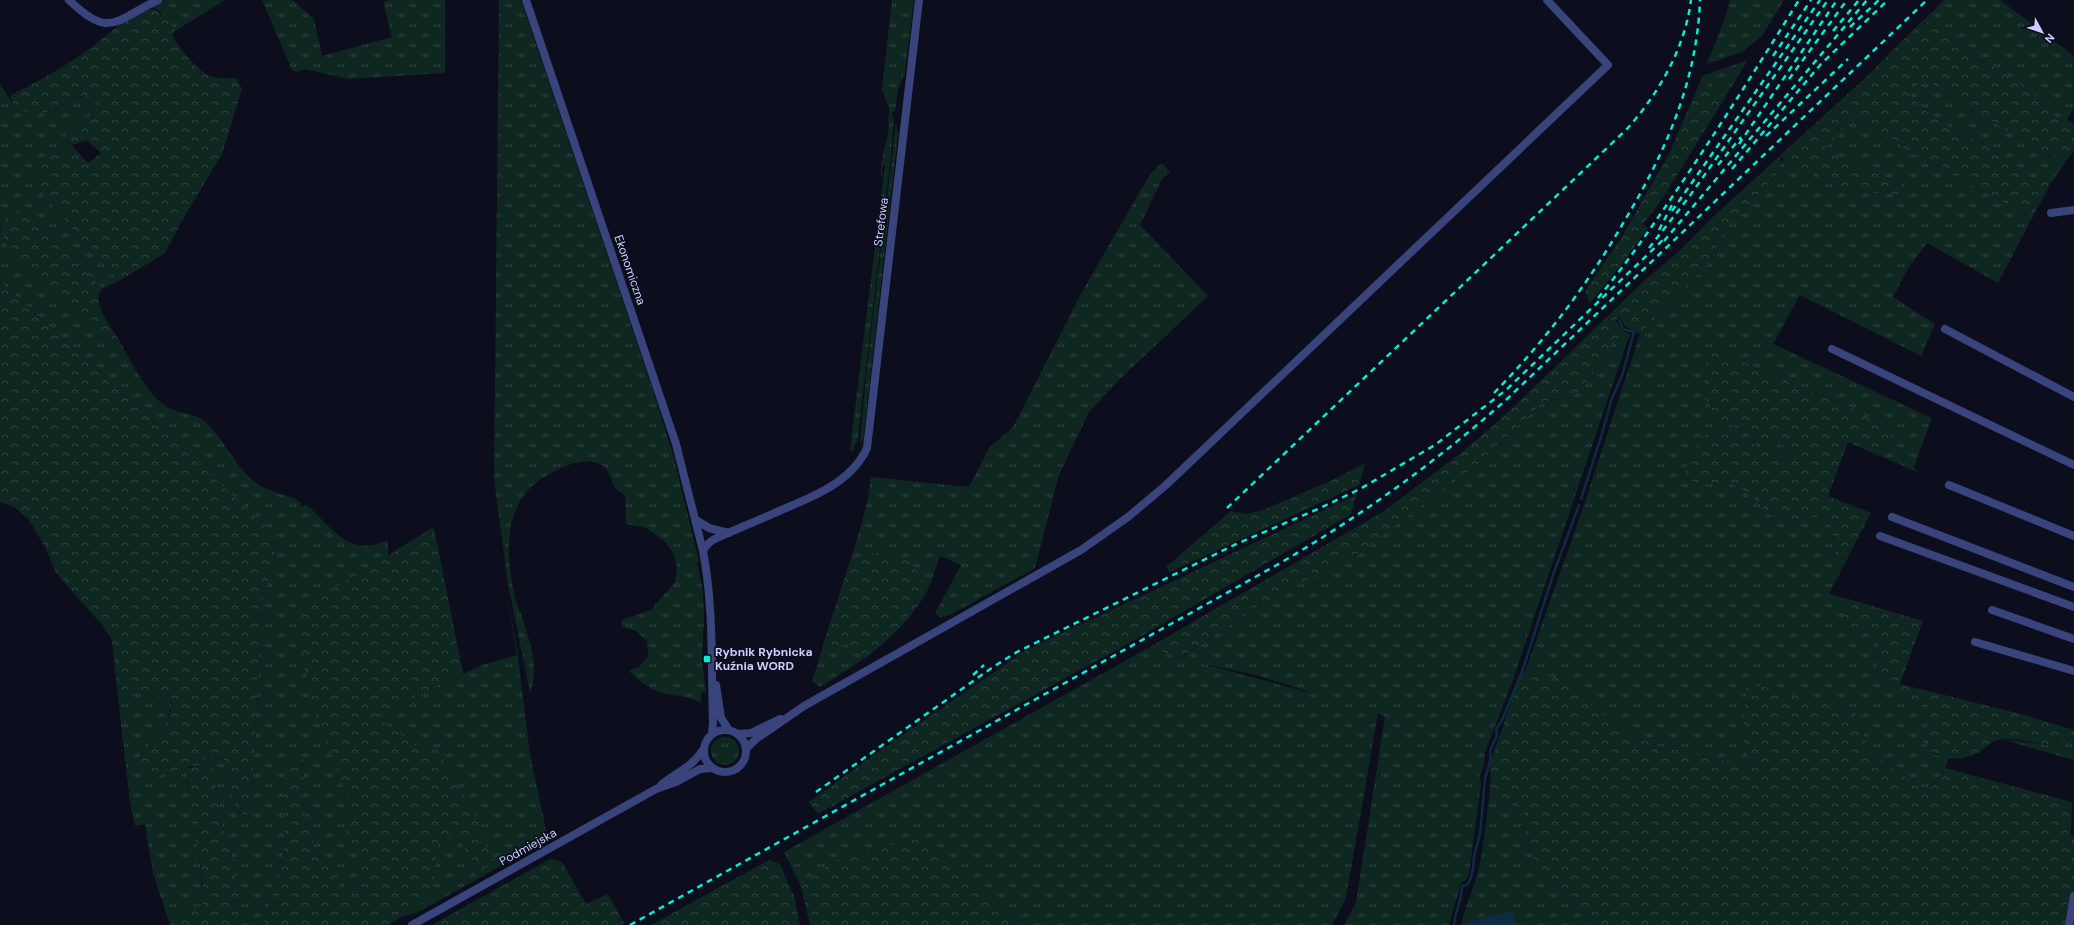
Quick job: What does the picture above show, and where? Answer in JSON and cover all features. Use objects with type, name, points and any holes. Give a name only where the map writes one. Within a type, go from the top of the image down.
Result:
[{"type":"street","points":[[69,0],[97,22],[108,24],[125,18],[158,0]]},
{"type":"street","name":"Ekonomiczna","points":[[526,0],[676,444],[696,520],[711,595],[713,674],[712,734]]},
{"type":"street","name":"Strefowa","points":[[729,533],[829,488],[853,468],[867,448],[919,0]]},
{"type":"street","points":[[738,734],[744,742],[746,749],[743,762],[735,770],[723,772],[712,768],[705,760],[703,750],[705,742],[712,734],[720,730],[728,730],[738,734],[751,733],[787,717],[1076,554],[1128,517],[1176,475],[1608,65],[1547,0]]},
{"type":"street","points":[[2051,213],[2074,210]]},
{"type":"street","points":[[1945,329],[2074,397]]},
{"type":"street","points":[[1832,348],[2074,465]]},
{"type":"street","points":[[1949,485],[2074,536]]},
{"type":"street","points":[[1892,517],[2074,587]]},
{"type":"street","points":[[696,520],[710,528],[729,533]]},
{"type":"street","points":[[703,551],[711,541],[729,533]]},
{"type":"street","points":[[1880,536],[2074,606]]},
{"type":"street","points":[[1992,610],[2074,639]]},
{"type":"street","points":[[1975,642],[2074,671]]},
{"type":"street","name":"Ekonomiczna","points":[[713,674],[721,718],[728,730]]},
{"type":"street","points":[[746,749],[756,739],[771,730],[787,717]]},
{"type":"street","name":"Podmiejska","points":[[656,789],[673,775],[692,764],[703,750]]},
{"type":"street","name":"Podmiejska","points":[[412,925],[656,789],[676,782],[696,771],[712,768]]},
{"type":"street","points":[[2069,925],[2074,896]]},
{"type":"green space","points":[[165,0],[225,0],[175,31],[161,12],[150,6]]},
{"type":"green space","points":[[262,0],[293,0],[314,19],[322,56],[392,37],[383,2],[391,0],[445,0],[445,73],[349,79],[304,69],[296,72],[292,70]]},
{"type":"green space","points":[[499,0],[521,0],[673,454],[699,561],[697,563],[703,591],[704,619],[702,660],[706,693],[703,691],[701,695],[701,703],[688,697],[657,691],[637,679],[629,671],[639,667],[648,656],[647,641],[636,631],[622,627],[621,620],[651,610],[675,582],[677,567],[673,552],[663,540],[646,528],[626,524],[625,495],[616,489],[609,473],[604,467],[597,463],[591,462],[578,462],[565,466],[533,485],[522,498],[510,528],[509,563],[512,580],[516,601],[530,643],[534,664],[533,683],[530,693],[508,584],[494,479]]},
{"type":"green space","points":[[892,0],[914,0],[905,73],[898,89],[895,112],[892,112],[892,118],[894,118],[891,155],[858,438],[852,452],[850,450],[885,165],[883,165],[881,179],[881,164],[888,134],[889,109],[882,89]]},
{"type":"green space","points":[[1730,0],[1784,0],[1762,36],[1742,52],[1707,64],[1725,18]]},
{"type":"green space","points":[[1944,0],[2000,0],[2074,56],[2074,109],[2067,119],[2056,119],[2049,105],[1987,62],[1977,60],[1960,40],[1925,22],[1909,34]]},
{"type":"green space","points":[[152,9],[163,15],[168,20],[175,31],[172,34],[188,58],[199,69],[213,77],[236,78],[242,89],[222,154],[184,217],[165,253],[119,281],[37,188],[38,166],[51,154],[76,150],[88,163],[101,153],[86,140],[73,145],[65,138],[73,126],[90,117],[97,103],[88,94],[64,103],[54,112],[36,113],[22,111],[15,107],[10,96],[73,60],[133,16]]},
{"type":"green space","points":[[1925,22],[1941,27],[1954,35],[1977,60],[1987,62],[2049,105],[2056,119],[2067,119],[2074,124],[2074,150],[2067,160],[2040,151],[1925,80],[1907,92],[1922,108],[1951,129],[1992,148],[2028,178],[2051,183],[2033,216],[1956,178],[1941,165],[1925,163],[1868,122],[1855,118],[1823,150],[1902,185],[1905,195],[1865,192],[1835,186],[1780,157],[1782,163],[1776,176],[1725,227],[1710,261],[1640,334],[1625,326],[1619,316],[1616,321],[1622,331],[1631,334],[1627,342],[1614,339],[1582,391],[1542,403],[1479,463],[1363,550],[1259,606],[1181,657],[1148,648],[1384,511],[1461,453],[1504,416],[1644,281],[1677,253],[1714,216],[1864,79],[1909,34]]},
{"type":"green space","points":[[1748,60],[1726,96],[1700,82],[1702,76]]},
{"type":"green space","points":[[1925,80],[2040,151],[2067,160],[2051,183],[2028,178],[1992,148],[1951,129],[1922,108],[1906,92]]},
{"type":"green space","points":[[1700,82],[1726,96],[1661,201],[1643,224],[1648,228],[1622,264],[1590,303],[1585,291],[1621,238],[1668,156]]},
{"type":"green space","points":[[0,84],[15,107],[54,112],[64,103],[88,94],[97,103],[90,117],[73,126],[65,138],[76,150],[51,154],[39,166],[37,188],[119,281],[102,289],[26,209],[5,220],[0,226]]},
{"type":"green space","points":[[1855,118],[1868,122],[1925,163],[1941,165],[1956,178],[2033,216],[1998,283],[1927,243],[1909,267],[1893,297],[1935,324],[1921,356],[1800,295],[1773,344],[1932,418],[1914,467],[1917,472],[1880,456],[1889,444],[1892,431],[1852,408],[1708,347],[1706,374],[1718,419],[1757,437],[1792,448],[1788,462],[1750,443],[1715,431],[1695,483],[1733,484],[1755,499],[1771,515],[1791,521],[1820,517],[1832,527],[1836,555],[1846,561],[1829,594],[1852,600],[1841,626],[1874,634],[1879,648],[1876,676],[1929,706],[1930,717],[1922,739],[1935,755],[1949,758],[1945,768],[1928,794],[1870,751],[1854,710],[1742,738],[1751,766],[1654,745],[1620,729],[1596,710],[1525,672],[1583,508],[1640,334],[1710,261],[1725,227],[1776,176],[1784,158],[1835,186],[1865,192],[1905,195],[1902,185],[1822,150]]},
{"type":"green space","points":[[896,123],[898,134],[864,433],[863,441],[860,442],[866,375]]},
{"type":"green space","points":[[1162,163],[1170,172],[1162,179],[1140,225],[1208,296],[1121,378],[1089,412],[1059,475],[1035,568],[950,615],[940,618],[935,613],[961,565],[940,556],[927,591],[906,621],[866,657],[820,687],[812,681],[859,533],[868,498],[871,477],[969,487],[989,448],[1013,427],[1082,292],[1150,174]]},
{"type":"green space","points":[[20,209],[26,209],[102,289],[99,294],[100,308],[133,366],[4,253],[8,241],[0,234],[0,229],[6,218]]},
{"type":"green space","points":[[0,233],[8,241],[5,253],[133,366],[156,398],[169,408],[194,416],[204,421],[216,434],[242,470],[254,482],[267,489],[295,499],[302,503],[300,507],[306,505],[341,538],[351,543],[361,546],[374,545],[388,540],[388,555],[432,528],[434,529],[463,674],[485,664],[517,655],[504,580],[517,649],[530,754],[548,839],[417,913],[403,916],[365,890],[359,894],[340,893],[325,857],[312,853],[313,836],[305,816],[302,794],[304,770],[303,758],[295,755],[285,795],[285,830],[282,867],[263,925],[240,925],[238,891],[232,857],[222,825],[212,764],[188,767],[187,782],[201,870],[204,906],[185,908],[179,925],[170,925],[153,873],[145,824],[135,826],[130,802],[117,689],[172,698],[169,716],[165,724],[139,758],[223,756],[237,813],[247,815],[252,794],[261,605],[275,555],[263,523],[0,281]]},
{"type":"green space","points":[[0,281],[263,523],[272,535],[275,555],[261,605],[252,794],[247,815],[237,813],[223,756],[213,756],[156,777],[138,768],[140,758],[167,721],[171,710],[172,698],[117,689],[112,640],[102,625],[56,573],[45,547],[29,520],[14,507],[0,502]]},
{"type":"green space","points":[[1614,339],[1627,342],[1513,680],[1485,752],[1484,765],[1480,775],[1481,785],[1469,873],[1467,879],[1461,883],[1449,925],[1344,925],[1356,902],[1385,717],[1378,713],[1346,898],[1332,925],[1016,925],[1018,917],[1004,912],[814,874],[801,887],[784,852],[1148,648],[1181,657],[1479,463],[1542,403],[1582,391]],"holes":[[[1200,663],[1260,676],[1318,695]]]},
{"type":"green space","points":[[1708,347],[1852,408],[1892,431],[1889,444],[1880,456],[1848,442],[1828,496],[1871,513],[1846,561],[1836,555],[1832,527],[1820,517],[1791,521],[1771,515],[1755,499],[1733,484],[1695,483],[1685,470],[1701,437],[1715,431],[1750,443],[1788,462],[1792,448],[1757,437],[1718,419],[1703,395]]},
{"type":"green space","points":[[1365,463],[1359,485],[1170,572],[1166,567],[1231,511],[1246,514],[1263,510],[1335,479]]},
{"type":"green space","points":[[1356,495],[1351,514],[1140,637],[818,814],[809,802],[884,748],[1025,651]]},
{"type":"green space","points":[[434,529],[463,674],[375,715],[415,745],[438,750],[475,815],[493,860],[481,872],[456,836],[439,837],[430,900],[388,925],[263,925],[282,867],[285,830],[285,795],[290,765],[295,755],[303,758],[304,770],[302,794],[305,816],[313,836],[312,853],[325,857],[336,869],[340,893],[359,894],[365,890],[357,852],[345,836],[350,803],[309,696],[299,631],[303,606]]},
{"type":"green space","points":[[880,552],[891,553],[911,562],[919,574],[927,591],[899,627],[883,644],[865,659],[851,646],[836,645],[822,648],[850,561]]},
{"type":"green space","points":[[1852,600],[1923,621],[1900,684],[2025,715],[2074,730],[2074,735],[2057,746],[2012,739],[2001,739],[1992,743],[1978,753],[1954,759],[1939,756],[1932,752],[1922,739],[1930,717],[1929,707],[1903,700],[1876,676],[1879,648],[1874,634],[1840,626]]},
{"type":"green space","points":[[1522,671],[1566,679],[1596,710],[1620,729],[1654,745],[1751,766],[1742,738],[1747,683],[1854,710],[1870,751],[1928,794],[1945,768],[2072,802],[2071,835],[2074,836],[2074,925],[1589,925],[1580,905],[1557,887],[1536,864],[1527,840],[1523,809],[1495,799],[1489,766]]},
{"type":"green space","points":[[2074,735],[2074,760],[2001,739],[2057,746]]},
{"type":"green space","points":[[725,737],[735,741],[739,751],[735,761],[725,765],[715,761],[711,751],[715,741]]},
{"type":"green space","points":[[212,764],[222,825],[232,857],[238,891],[240,925],[179,925],[185,908],[203,906],[202,873],[188,793],[188,768]]},
{"type":"green space","points":[[1491,777],[1495,799],[1523,809],[1527,840],[1536,864],[1557,887],[1580,905],[1589,925],[1461,925],[1480,863]]},
{"type":"green space","points":[[923,837],[1004,912],[1018,917],[1016,925],[810,925],[801,887],[814,874],[842,857]]},
{"type":"green space","points":[[550,859],[562,862],[586,904],[608,894],[624,923],[621,925],[432,925]]},
{"type":"green space","points":[[769,860],[780,864],[794,896],[800,925],[651,925]]},
{"type":"water","points":[[1512,911],[1517,925],[1467,925],[1468,922]]},
{"type":"waterway","points":[[1581,499],[1612,398],[1622,376],[1634,332],[1623,329],[1619,320]]},
{"type":"waterway","points":[[1454,925],[1462,886],[1467,885],[1471,878],[1473,869],[1474,856],[1480,834],[1485,779],[1491,757],[1490,751],[1497,735],[1496,730],[1503,718],[1523,669],[1553,575],[1579,505]]},
{"type":"railway","points":[[1227,508],[1627,129],[1650,100],[1669,69],[1683,35],[1691,0]]},
{"type":"railway","points":[[1494,393],[1531,353],[1581,289],[1611,244],[1654,168],[1677,114],[1686,87],[1698,30],[1700,0]]},
{"type":"railway","points":[[1598,298],[1634,252],[1689,172],[1799,0]]},
{"type":"railway","points":[[1773,56],[1811,0]]},
{"type":"railway","points":[[1672,211],[1820,0]]},
{"type":"railway","points":[[1649,248],[1689,197],[1828,0]]},
{"type":"railway","points":[[1739,144],[1837,0]]},
{"type":"railway","points":[[1789,79],[1847,0]]},
{"type":"railway","points":[[1833,31],[1859,0]]},
{"type":"railway","points":[[1664,241],[1867,0]]},
{"type":"railway","points":[[1850,27],[1879,0]]},
{"type":"railway","points":[[1732,169],[1821,64],[1888,0]]},
{"type":"railway","points":[[630,925],[1275,566],[1306,548],[1366,509],[1424,467],[1480,423],[1507,399],[1927,0]]},
{"type":"railway","points":[[1766,136],[1848,59]]},
{"type":"railway","points":[[1718,165],[1741,137]]},
{"type":"railway","points":[[1659,230],[1672,205]]},
{"type":"railway","points":[[816,792],[993,667],[1017,652],[1234,545],[1318,509],[1360,489],[1435,445],[1506,390],[1666,237]]},
{"type":"railway","points":[[973,675],[984,665]]},
{"type":"place","name":"Rybnik Rybnicka Kuźnia WORD","points":[[707,659]]}]
